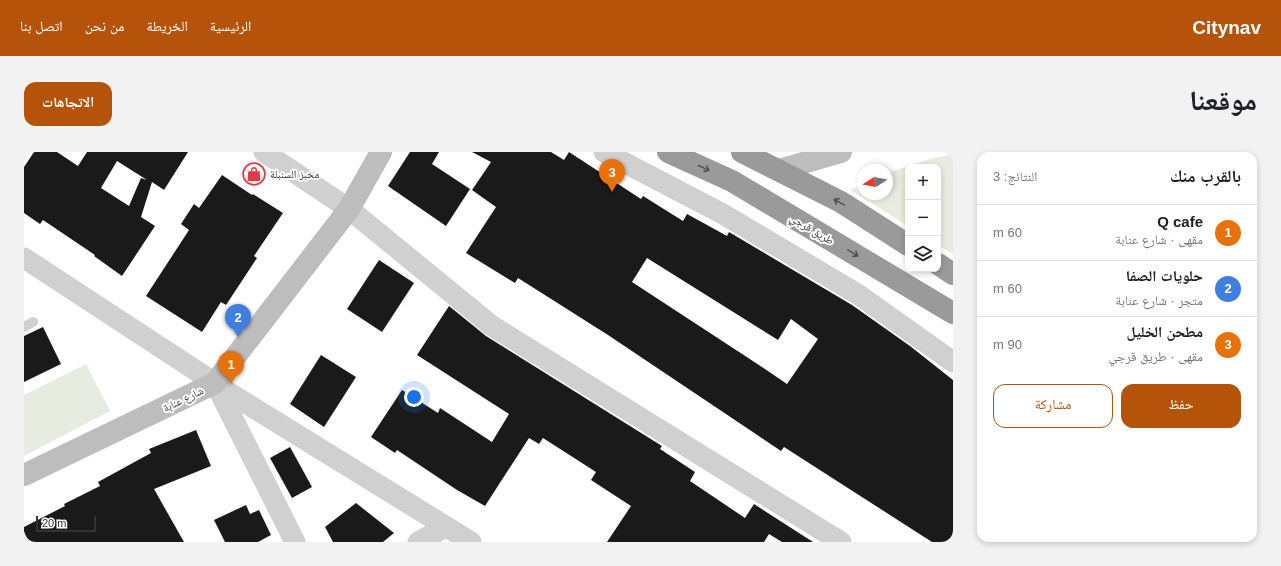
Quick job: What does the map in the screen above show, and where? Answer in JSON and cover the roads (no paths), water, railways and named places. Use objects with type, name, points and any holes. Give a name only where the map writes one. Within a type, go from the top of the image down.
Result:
[{"type":"highway","name":"طريق قرجي","points":[[668,152],[732,181],[953,313]]},
{"type":"highway","points":[[742,152],[841,202],[905,243]]},
{"type":"highway","points":[[941,266],[953,274]]},
{"type":"street","points":[[264,152],[349,209],[492,326],[841,542]]},
{"type":"street","name":"شارع عنابة","points":[[24,475],[215,383],[349,209],[381,152]]},
{"type":"street","points":[[604,152],[723,214],[859,295],[953,362]]},
{"type":"street","points":[[779,170],[841,152]]},
{"type":"street","points":[[24,258],[215,383],[471,542]]},
{"type":"street","points":[[215,383],[295,542]]},
{"type":"street","points":[[418,542],[446,527]]},
{"type":"place","name":"مخبز السنبلة","points":[[254,174]]},
{"type":"place","name":"مطحن الخليل","points":[[612,192]]},
{"type":"place","name":"حلويات الصفا","points":[[238,337]]},
{"type":"place","name":"Q cafe","points":[[231,384]]}]
